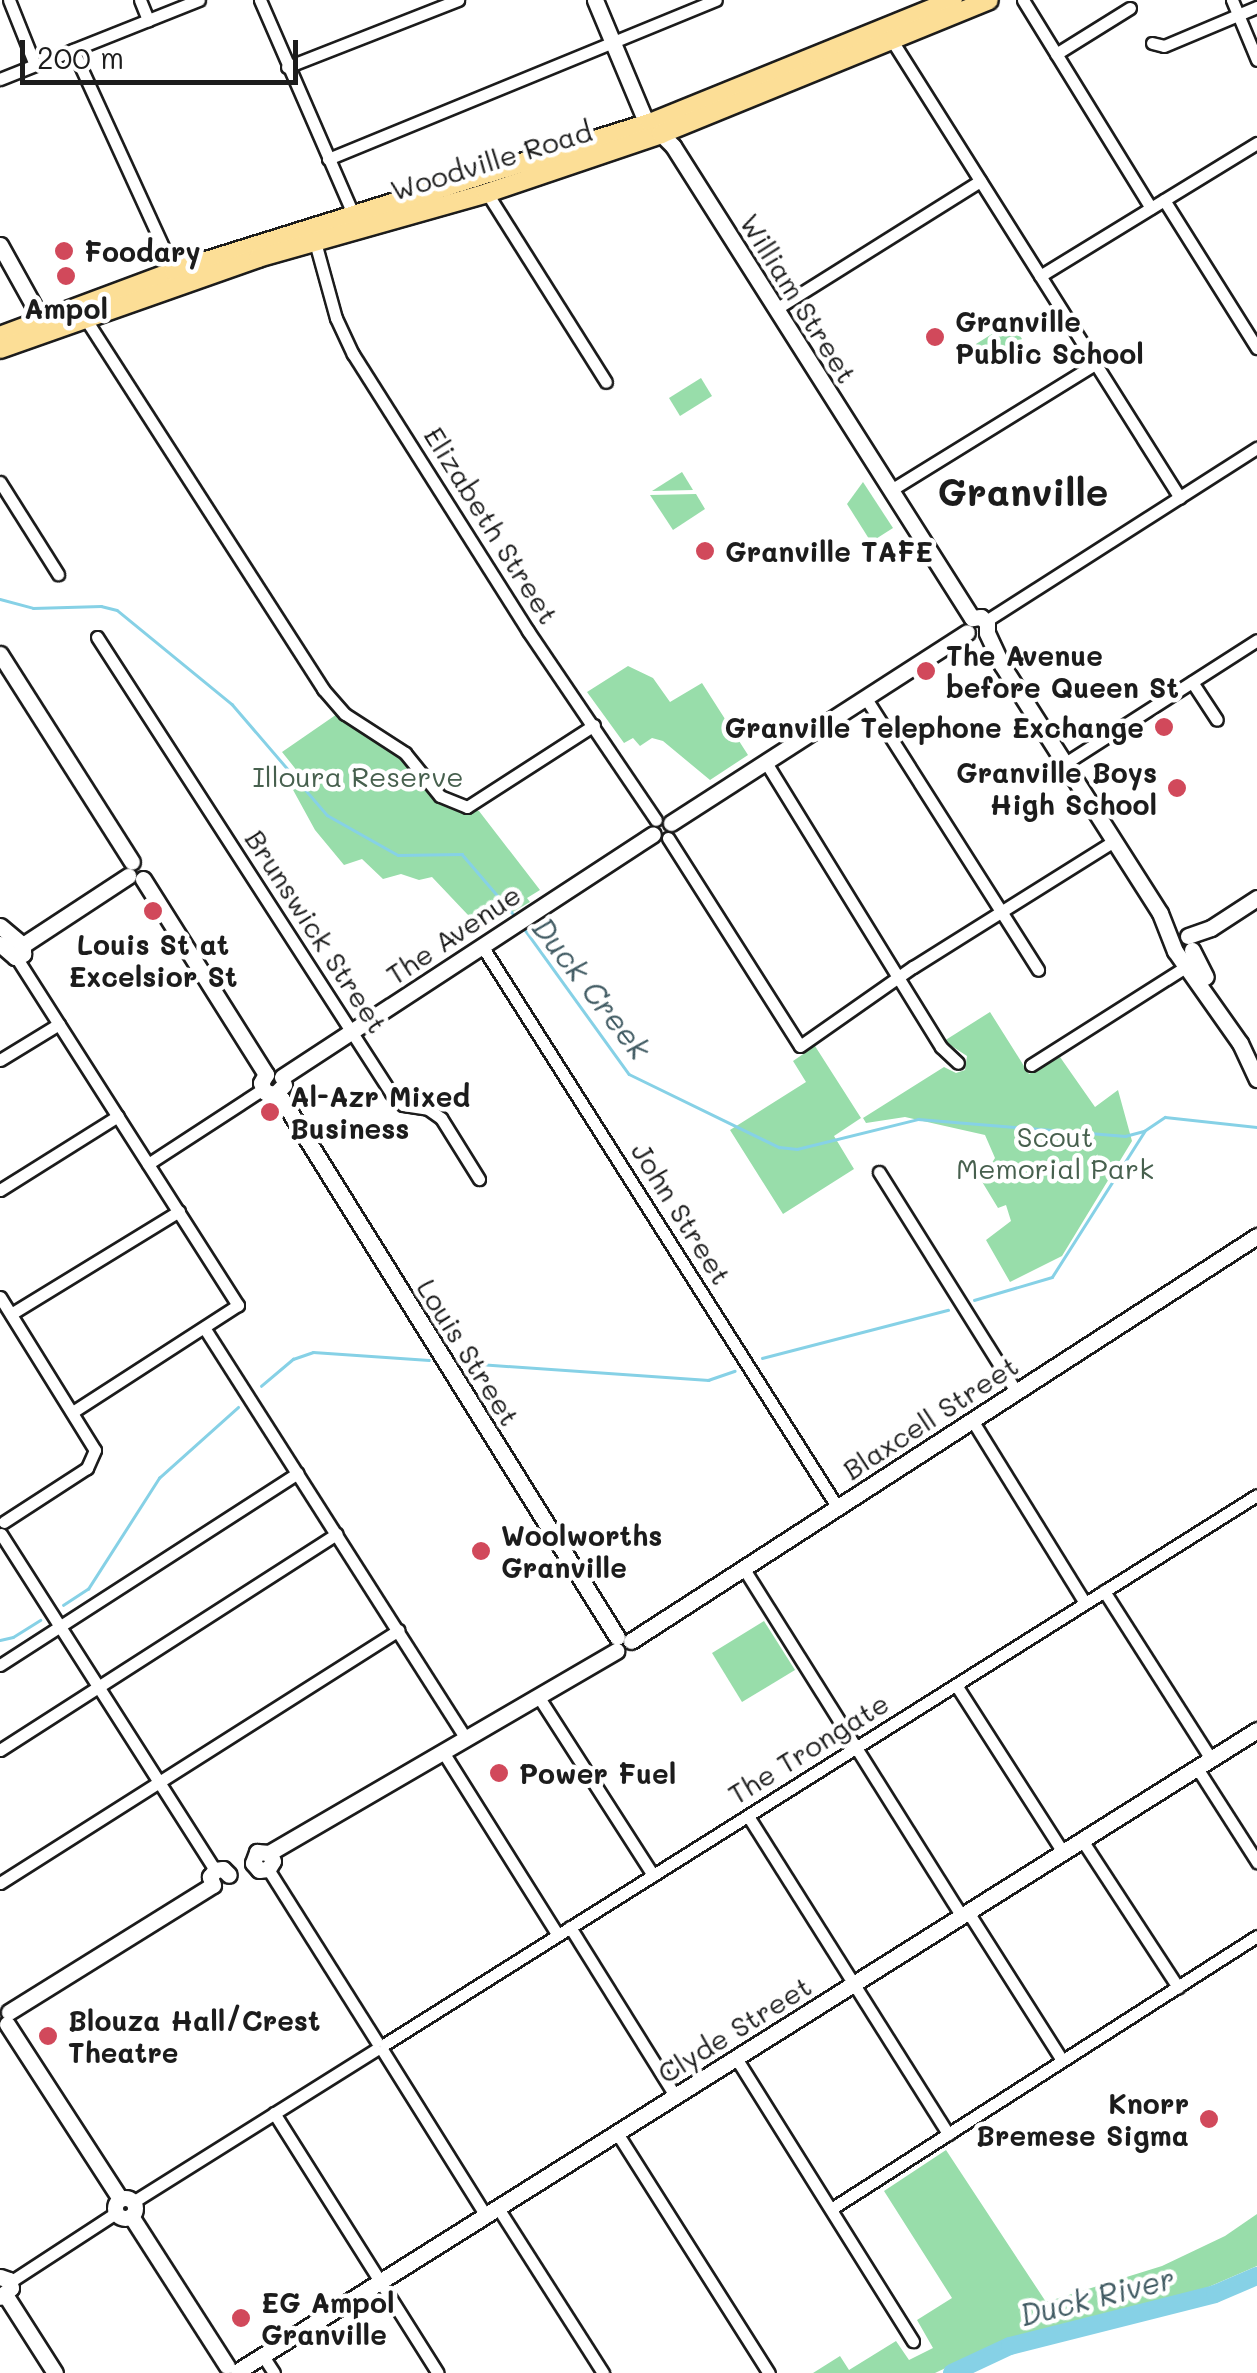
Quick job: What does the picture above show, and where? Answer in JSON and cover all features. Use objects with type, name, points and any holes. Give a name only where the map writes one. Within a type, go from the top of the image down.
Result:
[{"type":"main road","name":"Woodville Road","points":[[0,349],[44,325],[174,271],[656,128],[953,0]]},
{"type":"main road","name":"Woodville Road","points":[[0,336],[85,318],[315,242],[487,193],[891,39],[923,12],[990,0]]},
{"type":"street","points":[[9,0],[35,65]]},
{"type":"street","points":[[140,0],[148,20]]},
{"type":"street","points":[[0,79],[199,0]]},
{"type":"street","points":[[260,0],[354,216]]},
{"type":"street","points":[[287,67],[458,0]]},
{"type":"street","name":"William Street","points":[[595,0],[656,128],[776,309],[1160,913],[1257,1056]]},
{"type":"street","points":[[328,159],[716,0]]},
{"type":"street","points":[[1023,0],[1151,208]]},
{"type":"street","points":[[1232,0],[1257,60]]},
{"type":"street","points":[[1152,43],[1164,46],[1257,7]]},
{"type":"street","points":[[1056,54],[1130,8]]},
{"type":"street","points":[[891,39],[1180,498]]},
{"type":"street","points":[[73,50],[174,271]]},
{"type":"street","points":[[1040,276],[1257,143]]},
{"type":"street","points":[[776,309],[980,180]]},
{"type":"street","points":[[487,193],[606,382]]},
{"type":"street","points":[[1164,200],[1257,348]]},
{"type":"street","name":"Elizabeth Street","points":[[315,242],[336,318],[353,354],[518,616],[662,828],[800,1046],[898,978]]},
{"type":"street","points":[[0,245],[44,325]]},
{"type":"street","points":[[85,318],[323,689],[345,714],[405,753],[440,796],[467,806],[594,725]]},
{"type":"street","points":[[891,490],[1096,364]]},
{"type":"street","name":"The Avenue","points":[[148,1164],[864,697],[1257,448]]},
{"type":"street","points":[[0,482],[58,574]]},
{"type":"street","name":"Brunswick Street","points":[[97,637],[350,1033],[404,1105],[428,1109],[441,1118],[480,1179]]},
{"type":"street","points":[[1064,764],[1257,640]]},
{"type":"street","name":"Louis Street","points":[[0,654],[134,872],[273,1083],[621,1643]]},
{"type":"street","points":[[1192,682],[1217,720]]},
{"type":"street","points":[[864,697],[1038,970]]},
{"type":"street","points":[[766,761],[941,1047],[958,1063]]},
{"type":"street","points":[[898,978],[1114,841]]},
{"type":"street","points":[[20,951],[134,872]]},
{"type":"street","points":[[1031,1064],[1211,928],[1257,898]]},
{"type":"street","points":[[0,926],[20,951],[59,1024],[238,1305],[74,1410]]},
{"type":"street","points":[[0,944],[20,951]]},
{"type":"street","name":"John Street","points":[[482,946],[838,1508]]},
{"type":"street","name":"William Street","points":[[1186,948],[1256,1073]]},
{"type":"street","points":[[0,1060],[59,1024]]},
{"type":"street","points":[[0,1190],[118,1116]]},
{"type":"street","points":[[880,1172],[1016,1391]]},
{"type":"street","points":[[10,1314],[179,1211]]},
{"type":"street","name":"Blaxcell Street","points":[[4,2018],[219,1877],[263,1862],[744,1569],[1257,1236]]},
{"type":"street","points":[[0,1297],[74,1410],[95,1450],[87,1468],[1,1527],[59,1627],[219,1877]]},
{"type":"street","points":[[205,1329],[466,1738]]},
{"type":"street","points":[[972,1420],[1085,1603]]},
{"type":"street","points":[[0,1665],[298,1474]]},
{"type":"street","name":"The Trongate","points":[[4,2288],[274,2113],[1257,1495]]},
{"type":"street","points":[[0,1750],[337,1534]]},
{"type":"street","points":[[744,1569],[1062,2060]]},
{"type":"street","points":[[1104,1591],[1257,1862]]},
{"type":"street","points":[[0,1883],[398,1630]]},
{"type":"street","points":[[956,1684],[1062,1852]]},
{"type":"street","points":[[538,1696],[652,1875]]},
{"type":"street","name":"Clyde Street","points":[[232,2371],[263,2356],[1257,1730]]},
{"type":"street","points":[[443,1752],[558,1935]]},
{"type":"street","points":[[748,1816],[948,2134]]},
{"type":"street","points":[[1082,1840],[1178,1987]]},
{"type":"street","points":[[263,1862],[380,2047],[603,2373]]},
{"type":"street","points":[[570,1927],[675,2096]]},
{"type":"street","points":[[831,2209],[1257,1936]]},
{"type":"street","points":[[4,2018],[232,2371]]},
{"type":"street","points":[[736,2058],[913,2341]]},
{"type":"street","points":[[274,2113],[438,2373]]},
{"type":"street","points":[[618,2132],[769,2373]]},
{"type":"street","points":[[4,2288],[55,2373]]},
{"type":"street","points":[[263,2356],[274,2373]]},
{"type":"green space","points":[[1011,322],[1022,339],[987,361],[976,344]]},
{"type":"green space","points":[[701,378],[712,396],[680,416],[669,398]]},
{"type":"green space","points":[[682,472],[693,490],[652,491]]},
{"type":"green space","points":[[863,482],[893,528],[871,542],[847,504]]},
{"type":"green space","points":[[696,494],[705,509],[673,530],[650,495]]},
{"type":"green space","points":[[628,666],[653,678],[670,702],[702,683],[748,755],[710,780],[663,741],[652,738],[640,746],[633,738],[624,743],[587,692]]},
{"type":"green space","name":"Illoura Reserve","points":[[340,712],[405,758],[445,804],[479,811],[540,890],[527,898],[530,902],[476,933],[468,915],[432,877],[419,880],[401,874],[383,879],[362,859],[344,865],[315,830],[292,788],[302,777],[282,752]]},
{"type":"green space","name":"Scout Memorial Park","points":[[990,1012],[1029,1074],[1060,1057],[1095,1107],[1118,1090],[1132,1141],[1062,1256],[1010,1282],[986,1240],[1011,1221],[1006,1205],[998,1208],[981,1180],[995,1158],[985,1135],[905,1117],[866,1123],[863,1118],[944,1067],[956,1073],[965,1070],[967,1056],[944,1041]]},
{"type":"green space","points":[[815,1046],[861,1118],[834,1136],[854,1169],[783,1214],[730,1130],[806,1082],[793,1061]]},
{"type":"green space","points":[[764,1621],[795,1670],[742,1702],[712,1653]]},
{"type":"green space","points":[[946,2150],[1046,2302],[1162,2266],[1225,2236],[1257,2214],[1257,2266],[1190,2295],[988,2348],[935,2373],[813,2373],[840,2356],[849,2370],[896,2341],[909,2360],[933,2348],[917,2320],[952,2298],[884,2191]]},
{"type":"waterway","name":"Duck Creek","points":[[0,599],[33,608],[101,606],[117,610],[232,704],[327,815],[398,855],[462,854],[515,916]]},
{"type":"waterway","name":"Duck Creek","points":[[523,927],[629,1074],[779,1147],[797,1149],[918,1119],[1125,1136],[1144,1131],[1165,1117],[1257,1127]]},
{"type":"waterway","points":[[974,1300],[1052,1277],[1144,1132]]},
{"type":"waterway","points":[[762,1358],[948,1310]]},
{"type":"waterway","points":[[261,1386],[293,1359],[313,1352],[429,1360]]},
{"type":"waterway","points":[[465,1363],[708,1380],[734,1371]]},
{"type":"waterway","points":[[63,1605],[88,1589],[159,1478],[238,1407]]},
{"type":"waterway","points":[[0,1640],[13,1637],[40,1620]]},
{"type":"waterway","name":"Duck River","points":[[952,2373],[1010,2346],[1215,2294],[1257,2276]]},
{"type":"place","name":"Foodary","points":[[64,251]]},
{"type":"place","name":"Ampol","points":[[66,276]]},
{"type":"place","name":"Granville Public School","points":[[935,337]]},
{"type":"place","name":"Granville TAFE","points":[[705,551]]},
{"type":"place","name":"The Avenue before Queen St","points":[[926,671]]},
{"type":"place","name":"Granville Telephone Exchange","points":[[1164,727]]},
{"type":"place","name":"Granville Boys High School","points":[[1177,788]]},
{"type":"place","name":"Louis St at Excelsior St","points":[[153,911]]},
{"type":"place","name":"Al-Azr Mixed Business","points":[[270,1112]]},
{"type":"place","name":"Woolworths Granville","points":[[481,1551]]},
{"type":"place","name":"Power Fuel","points":[[499,1773]]},
{"type":"place","name":"Blouza Hall/Crest Theatre","points":[[48,2036]]},
{"type":"place","name":"Knorr Bremese Sigma","points":[[1209,2119]]},
{"type":"place","name":"EG Ampol Granville","points":[[241,2318]]},
{"type":"district","name":"Granville","points":[[1023,492]]}]
